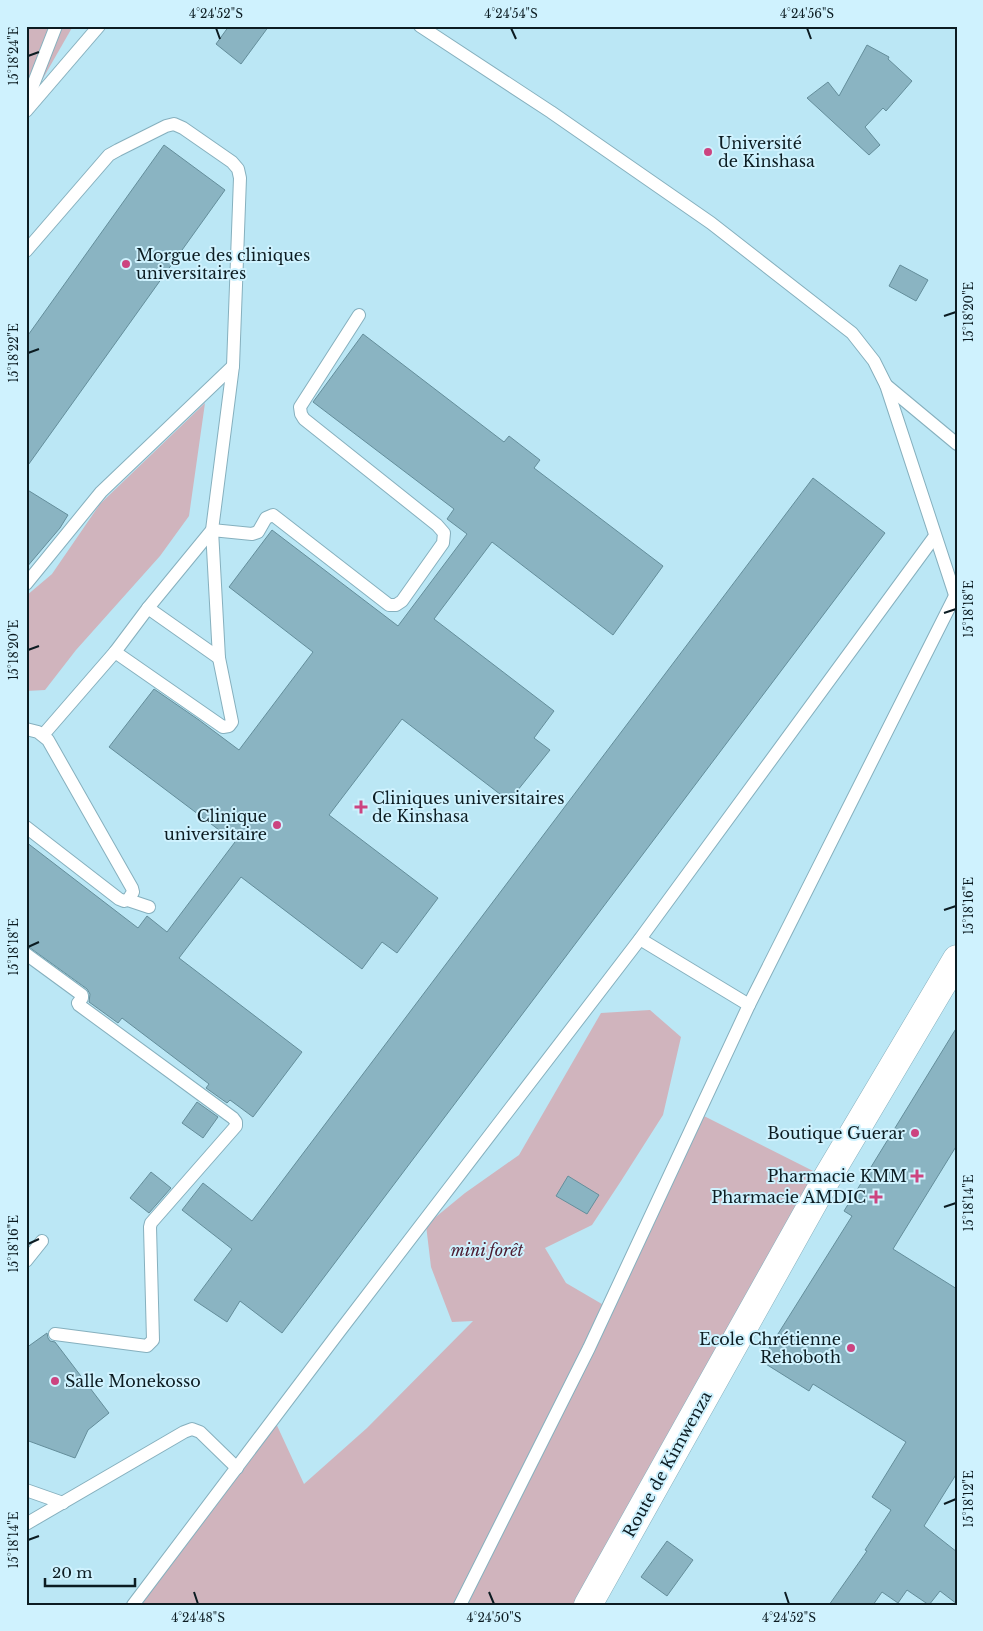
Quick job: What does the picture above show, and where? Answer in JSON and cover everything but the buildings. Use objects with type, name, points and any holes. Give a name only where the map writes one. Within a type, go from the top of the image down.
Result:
[{"type":"street","name":"Route de Kimwenza","points":[[588,1605],[827,1178],[957,959]]},
{"type":"lane","points":[[26,104],[56,26]]},
{"type":"lane","points":[[26,111],[99,26]]},
{"type":"lane","points":[[420,26],[551,112],[711,223],[852,333],[874,361],[886,385],[956,594],[749,1005],[589,1348],[460,1605]]},
{"type":"lane","points":[[26,251],[109,155],[166,126],[174,124],[183,128],[232,162],[238,169],[240,178],[233,366],[212,530],[219,658],[232,722],[229,726],[222,727],[115,652]]},
{"type":"lane","points":[[212,530],[252,534],[258,532],[266,518],[273,515],[389,605],[396,605],[402,601],[444,543],[444,533],[437,525],[304,419],[301,414],[300,408],[359,315]]},
{"type":"lane","points":[[26,584],[101,492],[233,366]]},
{"type":"lane","points":[[886,385],[957,444]]},
{"type":"lane","points":[[44,735],[115,652],[148,608],[212,530]]},
{"type":"lane","points":[[133,1605],[640,938],[935,536]]},
{"type":"lane","points":[[148,608],[219,658]]},
{"type":"lane","points":[[26,729],[38,732],[48,740],[132,888],[133,892],[128,900]]},
{"type":"lane","points":[[26,827],[119,899],[128,900],[149,908]]},
{"type":"lane","points":[[640,938],[749,1005]]},
{"type":"lane","points":[[26,954],[82,995],[78,1003],[80,1005],[236,1122],[236,1126],[151,1223],[153,1340],[150,1344],[147,1346],[55,1334]]},
{"type":"lane","points":[[26,1261],[42,1241]]},
{"type":"lane","points":[[26,1524],[192,1429],[200,1432],[237,1468]]},
{"type":"lane","points":[[26,1490],[63,1503]]},
{"type":"green space","points":[[26,26],[73,26],[26,108]]},
{"type":"green space","points":[[205,403],[189,516],[160,556],[76,650],[45,690],[26,691],[26,596],[52,574],[100,504]]},
{"type":"green space","name":"mini forêt","points":[[650,1010],[681,1037],[663,1115],[592,1225],[545,1248],[566,1283],[607,1307],[698,1113],[827,1178],[588,1605],[133,1605],[274,1419],[304,1484],[367,1428],[473,1321],[452,1322],[431,1267],[426,1225],[465,1193],[519,1155],[601,1013]]},
{"type":"place","name":"Université de Kinshasa","points":[[708,152]]},
{"type":"place","name":"Morgue des cliniques universitaires","points":[[126,264]]},
{"type":"place","name":"Cliniques universitaires de Kinshasa","points":[[361,807]]},
{"type":"place","name":"Clinique universitaire","points":[[277,825]]},
{"type":"place","name":"Boutique Guerar","points":[[915,1133]]},
{"type":"place","name":"Pharmacie KMM","points":[[917,1176]]},
{"type":"place","name":"Pharmacie AMDIC","points":[[876,1197]]},
{"type":"place","name":"Ecole Chrétienne Rehoboth","points":[[851,1348]]},
{"type":"place","name":"Salle Monekosso","points":[[55,1381]]}]
